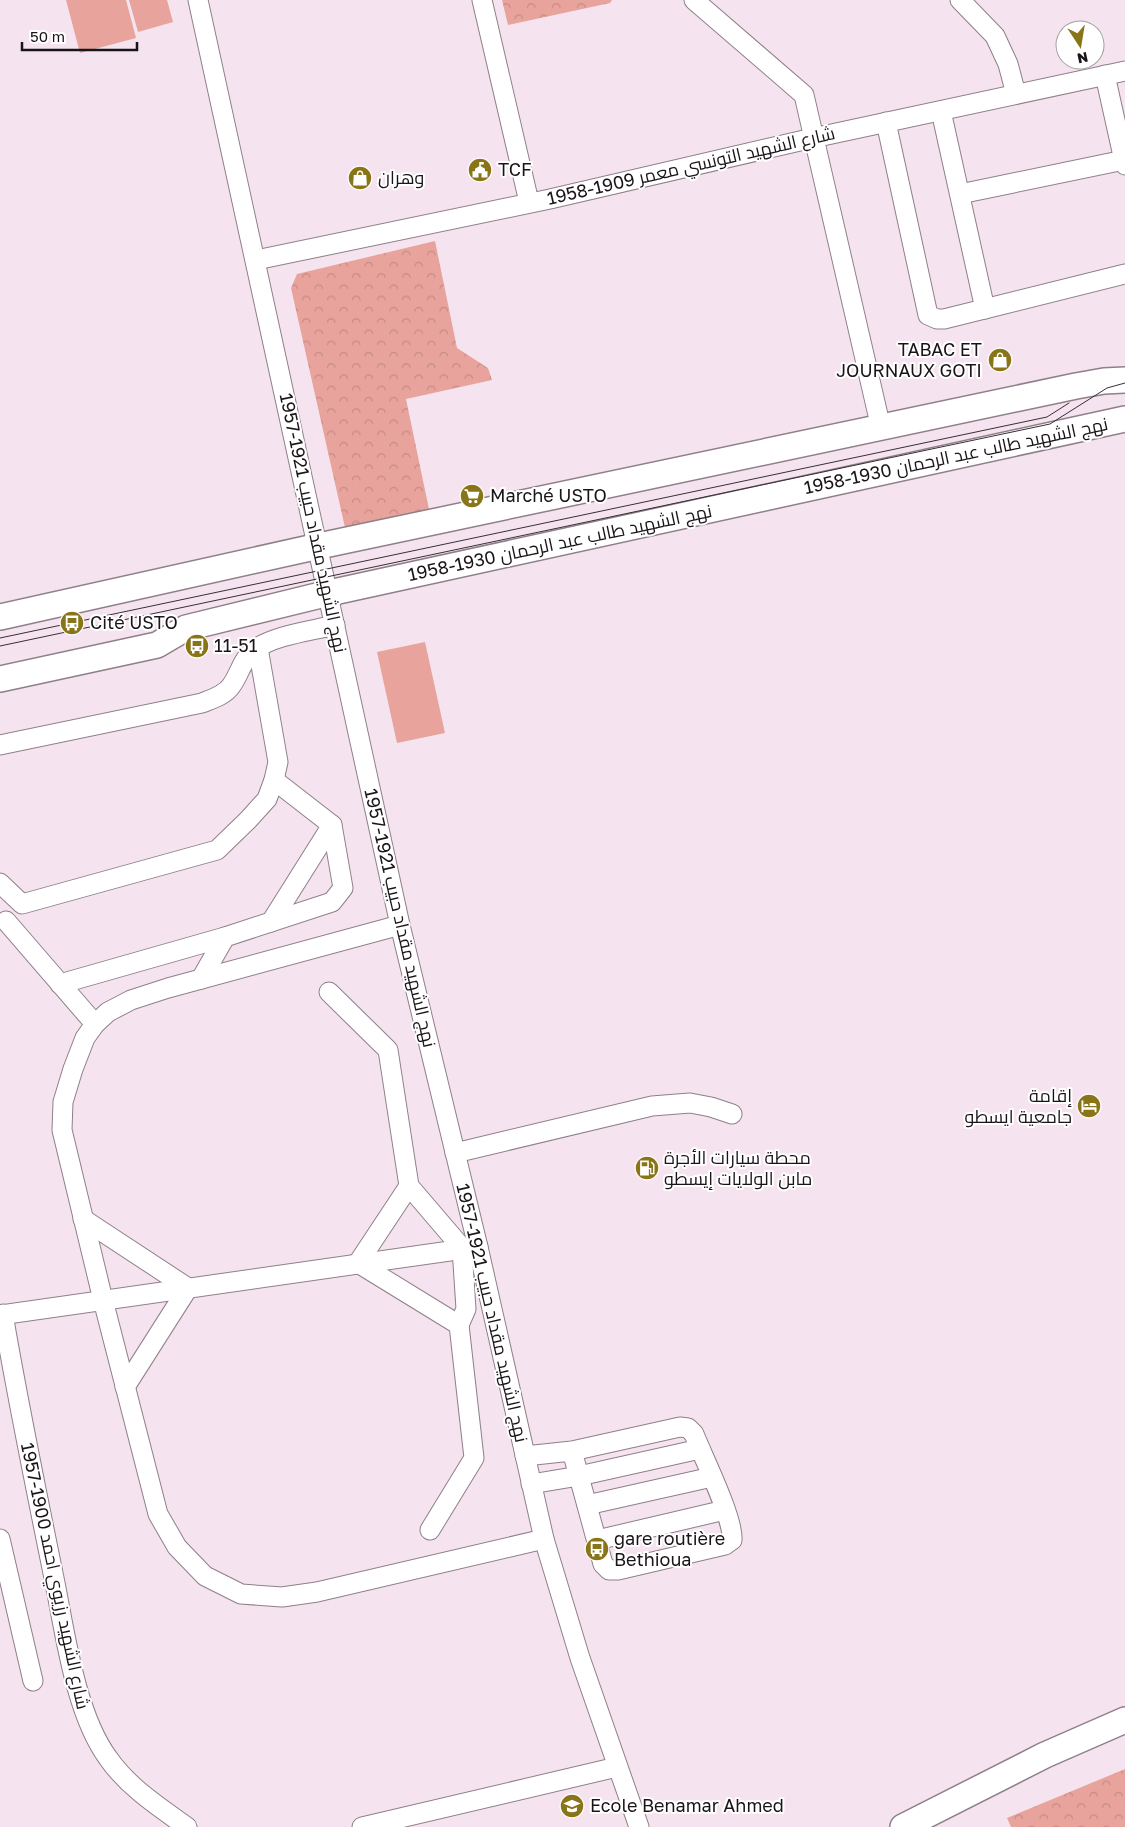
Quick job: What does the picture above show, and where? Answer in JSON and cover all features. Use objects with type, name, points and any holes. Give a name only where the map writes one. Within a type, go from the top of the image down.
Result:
[{"type":"main road","points":[[0,617],[319,546],[1076,386],[1104,381],[1125,380]]},
{"type":"main road","name":"نهج الشهيد طالب عبد الرحمان 1930-1958","points":[[0,679],[157,645],[186,628],[329,593],[1125,419]]},
{"type":"main road","points":[[903,1827],[1045,1754],[1125,1720]]},
{"type":"street","name":"نهج الشهيد مقداد حبيب 1921-1957","points":[[198,0],[319,546],[400,925],[455,1154],[470,1248],[525,1456],[544,1539],[580,1658],[639,1827]]},
{"type":"street","points":[[482,0],[529,202]]},
{"type":"street","points":[[695,0],[804,95],[881,428]]},
{"type":"street","points":[[960,0],[984,23],[998,43],[1008,64],[1016,94]]},
{"type":"street","name":"شارع الشهيد التونسي معمر 1909-1958","points":[[256,260],[550,199],[813,138],[1125,71]]},
{"type":"street","points":[[960,194],[1124,163],[1105,75]]},
{"type":"street","points":[[941,111],[985,309]]},
{"type":"street","points":[[886,122],[928,315],[937,319],[944,319],[1125,274]]},
{"type":"street","points":[[0,745],[202,703],[218,696],[231,687],[244,660],[258,648],[276,639],[335,625]]},
{"type":"street","points":[[95,1024],[60,984],[3,926],[22,904],[217,850],[248,820],[267,799],[278,762],[258,648]]},
{"type":"street","points":[[60,984],[225,937],[332,902],[343,888],[332,825],[274,780]]},
{"type":"street","points":[[271,922],[332,825]]},
{"type":"street","points":[[0,883],[22,904]]},
{"type":"street","points":[[400,925],[201,979],[131,1000],[108,1012],[95,1024],[85,1038],[72,1069],[62,1102],[62,1130],[158,1514],[177,1547],[205,1576],[241,1594],[282,1597],[317,1592],[544,1539]]},
{"type":"street","points":[[201,979],[225,937]]},
{"type":"street","points":[[329,992],[388,1050],[409,1186],[470,1248],[466,1309],[459,1325],[474,1458],[430,1530]]},
{"type":"street","points":[[455,1154],[652,1106],[690,1103],[732,1114]]},
{"type":"street","points":[[358,1263],[409,1186]]},
{"type":"street","points":[[83,1219],[188,1288]]},
{"type":"street","points":[[1,1314],[470,1248]]},
{"type":"street","points":[[358,1263],[459,1325]]},
{"type":"street","points":[[125,1387],[188,1288]]},
{"type":"street","name":"شارع الشهيد رزيوي احمد 1900-1957","points":[[1,1314],[19,1411],[69,1650],[87,1720],[107,1758],[126,1779],[151,1801],[187,1827]]},
{"type":"street","points":[[525,1456],[572,1451],[680,1427],[688,1428],[694,1434],[725,1510],[733,1531],[732,1540],[725,1545],[618,1570],[609,1570],[603,1564],[572,1451]]},
{"type":"street","points":[[531,1484],[579,1476],[700,1449]]},
{"type":"street","points":[[587,1505],[712,1477]]},
{"type":"street","points":[[597,1540],[725,1510]]},
{"type":"street","points":[[0,1539],[33,1681]]},
{"type":"street","points":[[362,1827],[617,1767]]},
{"type":"green space","points":[[66,0],[126,0],[136,38],[80,53]]},
{"type":"green space","points":[[129,0],[167,0],[173,22],[138,32]]},
{"type":"green space","points":[[502,0],[612,0],[610,3],[508,25]]},
{"type":"green space","points":[[435,241],[457,348],[488,368],[492,380],[406,399],[430,514],[346,532],[291,288],[297,274]]},
{"type":"green space","points":[[425,642],[445,733],[397,743],[377,652]]},
{"type":"green space","points":[[1125,1769],[1125,1827],[1011,1827],[1007,1818]]},
{"type":"tram line","points":[[0,646],[1050,424],[1107,388],[1125,383]]},
{"type":"tram line","points":[[0,638],[1047,417],[1069,403]]},
{"type":"place","name":"TCF","points":[[480,170]]},
{"type":"place","name":"وهران","points":[[360,178]]},
{"type":"place","name":"TABAC ET JOURNAUX GOTI","points":[[1000,360]]},
{"type":"place","name":"Marché USTO","points":[[472,496]]},
{"type":"place","name":"Cité USTO","points":[[72,623]]},
{"type":"place","name":"11-51","points":[[197,646]]},
{"type":"place","name":"إقامة جامعية ايسطو","points":[[1089,1106]]},
{"type":"place","name":"محطة سيارات الأجرة مابن الولايات إيسطو","points":[[647,1168]]},
{"type":"place","name":"gare routière Bethioua","points":[[597,1549]]},
{"type":"place","name":"Ecole Benamar Ahmed","points":[[572,1806]]}]
